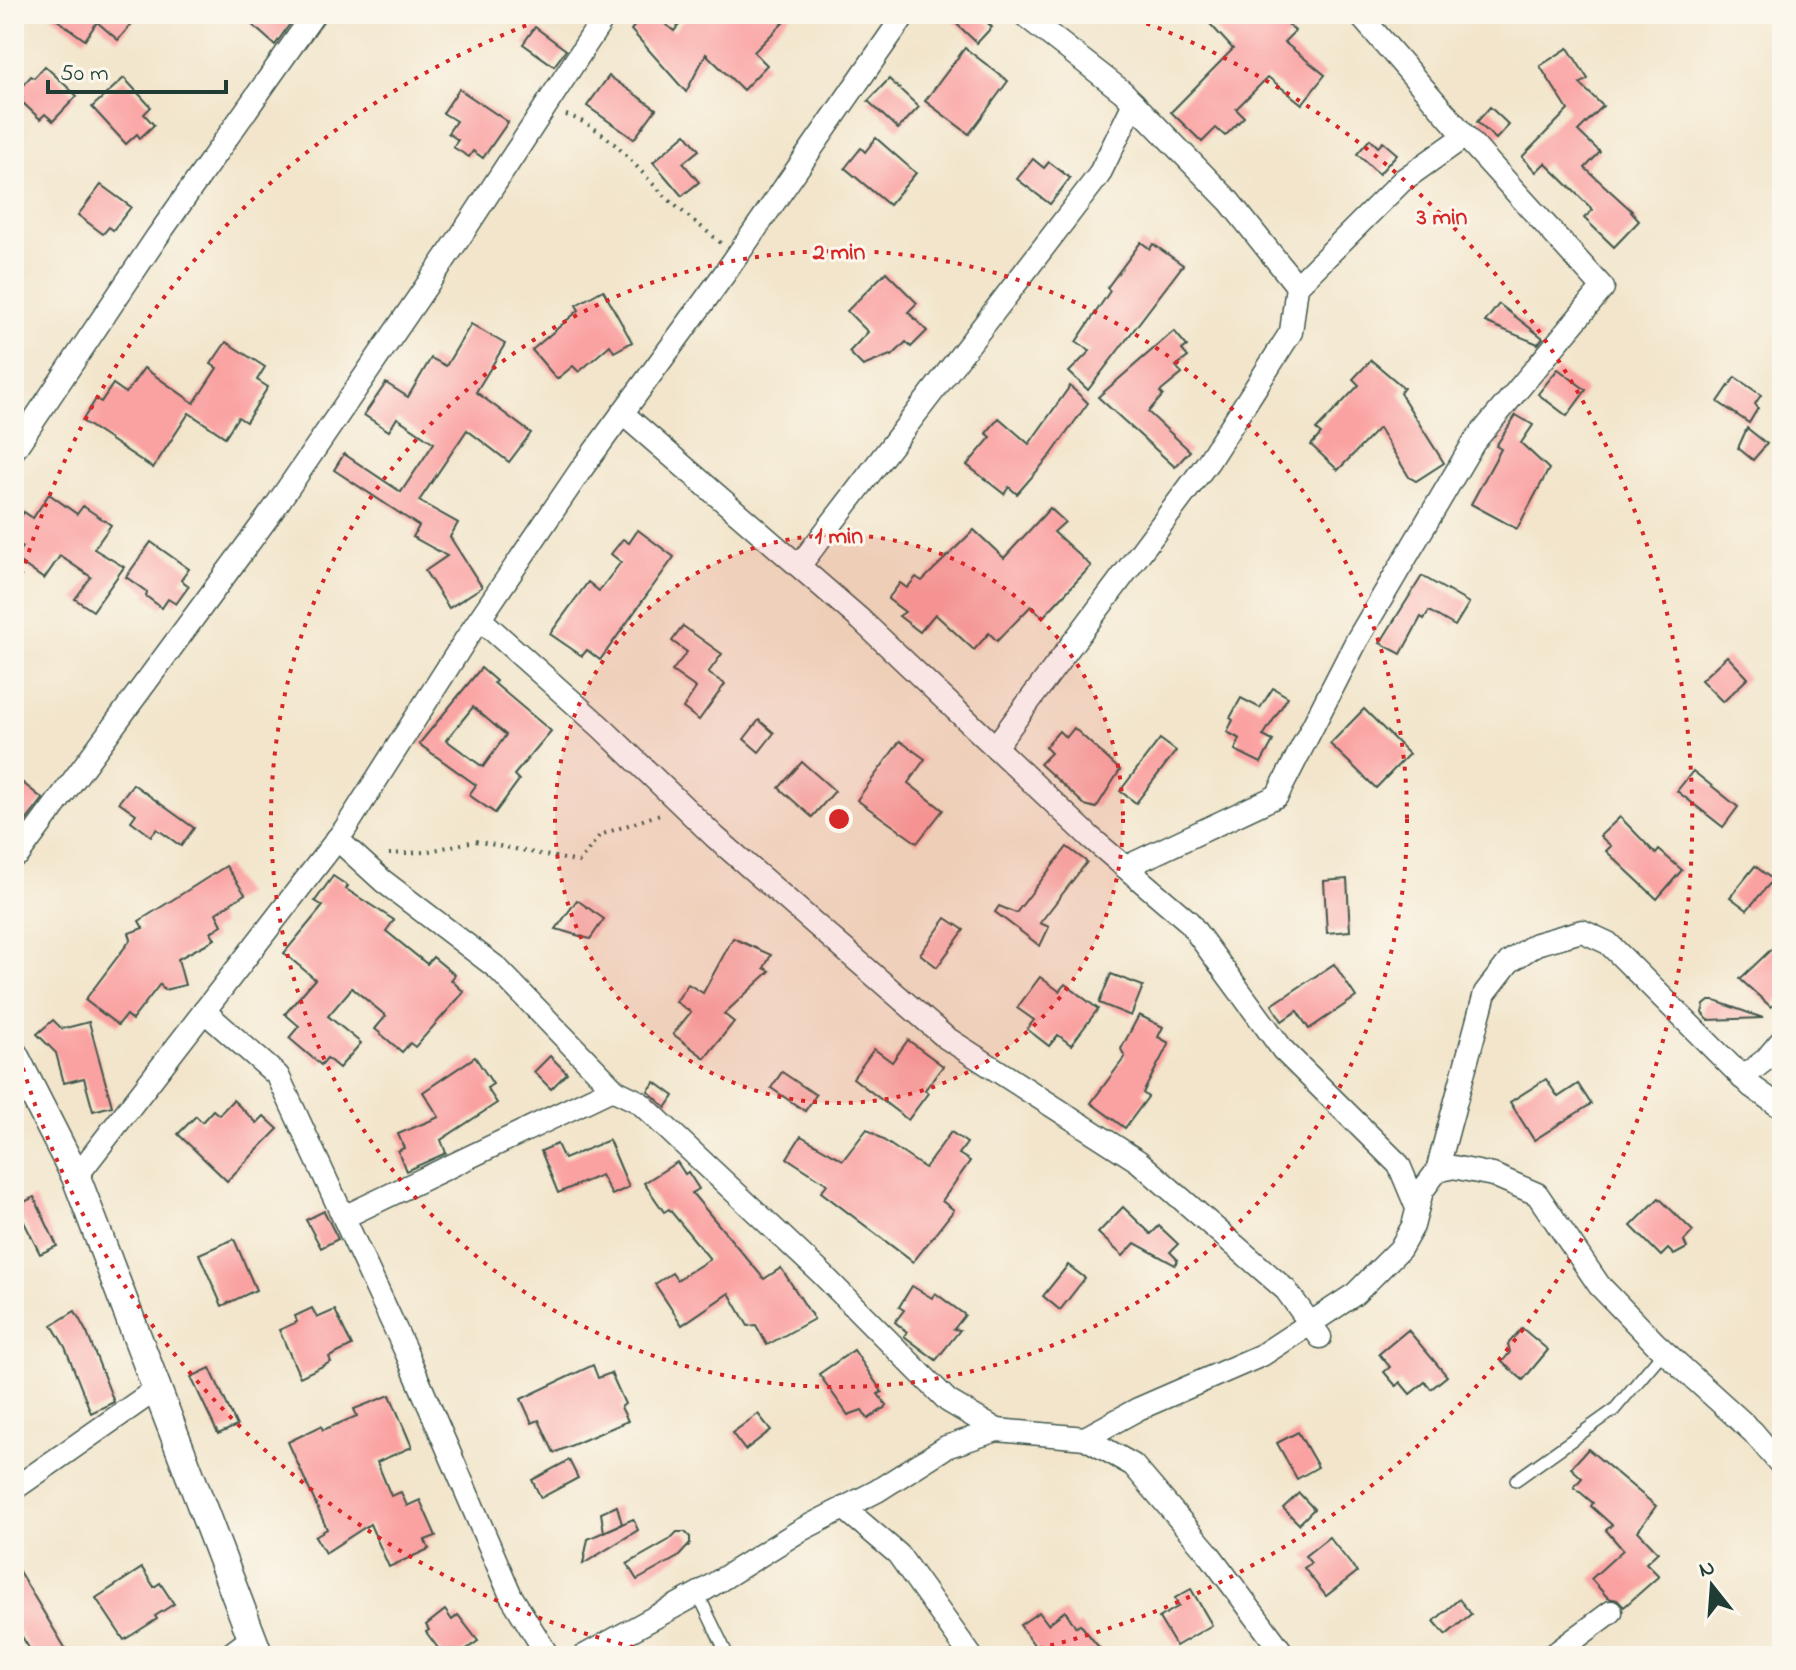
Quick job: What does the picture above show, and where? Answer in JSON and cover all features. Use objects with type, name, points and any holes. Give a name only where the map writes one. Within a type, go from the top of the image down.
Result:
[{"type":"street","points":[[14,450],[157,237],[314,14]]},
{"type":"street","points":[[19,854],[273,510],[606,14]]},
{"type":"street","points":[[76,1177],[337,839],[480,619],[905,14]]},
{"type":"street","points":[[1023,14],[1134,103],[1229,201],[1297,286]]},
{"type":"street","points":[[1126,867],[1277,796],[1357,640],[1474,442],[1603,288],[1359,14]]},
{"type":"street","points":[[799,566],[1099,175],[1134,103]]},
{"type":"street","points":[[995,747],[1208,462],[1291,332],[1297,286],[1403,180],[1465,136]]},
{"type":"street","points":[[622,413],[861,620],[995,747],[1188,921],[1283,1050],[1399,1165],[1417,1208]]},
{"type":"street","points":[[480,619],[685,807],[945,1037],[1138,1161],[1286,1290],[1315,1330]]},
{"type":"street","points":[[337,839],[383,881],[497,968],[616,1091]]},
{"type":"street","points":[[1085,1438],[1138,1409],[1315,1330],[1400,1249],[1413,1226],[1422,1191],[1437,1171],[1485,993],[1509,962],[1536,944],[1582,931],[1608,943],[1742,1078],[1782,1108]]},
{"type":"street","points":[[204,1011],[278,1076],[406,1352],[511,1596],[548,1656]]},
{"type":"street","points":[[1742,1078],[1765,1060],[1782,1040]]},
{"type":"street","points":[[14,1055],[23,1095],[76,1177],[256,1647],[228,1656]]},
{"type":"street","points":[[344,1217],[612,1089],[639,1102],[822,1274],[948,1401],[997,1430]]},
{"type":"street","points":[[1437,1171],[1453,1167],[1493,1175],[1537,1194],[1599,1285],[1664,1351],[1753,1432],[1782,1466]]},
{"type":"street","points":[[14,1489],[158,1388]]},
{"type":"street","points":[[594,1654],[801,1530],[877,1491],[946,1447],[997,1430],[1085,1438],[1133,1465],[1209,1554],[1285,1656]]},
{"type":"street","points":[[844,1508],[898,1554],[971,1656]]},
{"type":"street","points":[[1552,1656],[1611,1612]]},
{"type":"lane","points":[[1516,1480],[1614,1410],[1664,1351]]},
{"type":"lane","points":[[698,1594],[728,1656]]},
{"type":"path","points":[[545,108],[581,119],[621,147],[659,190],[736,256]]},
{"type":"path","points":[[354,855],[425,852],[475,841],[579,862],[600,835],[685,807]]},
{"type":"building","points":[[49,14],[140,14],[118,40],[97,22],[85,40]]},
{"type":"building","points":[[240,14],[297,14],[275,45]]},
{"type":"building","points":[[644,14],[653,14],[674,31],[688,14],[792,14],[754,52],[767,65],[743,90],[706,54],[686,92],[631,30]]},
{"type":"building","points":[[946,14],[978,14],[992,27],[977,43]]},
{"type":"building","points":[[1201,14],[1278,14],[1295,31],[1284,42],[1325,75],[1302,104],[1268,77],[1236,109],[1244,117],[1225,136],[1216,128],[1202,142],[1171,112],[1233,49]]},
{"type":"building","points":[[535,27],[566,50],[554,66],[523,44]]},
{"type":"building","points":[[965,48],[1008,81],[969,134],[925,101]]},
{"type":"building","points":[[1568,48],[1588,79],[1580,84],[1603,106],[1578,131],[1600,152],[1585,168],[1639,221],[1614,247],[1584,218],[1593,210],[1545,163],[1536,172],[1522,157],[1568,110],[1540,66]]},
{"type":"building","points":[[45,66],[77,96],[53,121],[45,114],[40,119],[21,101],[23,98],[17,92]]},
{"type":"building","points":[[609,76],[656,109],[634,139],[587,106]]},
{"type":"building","points":[[124,78],[151,107],[144,114],[154,125],[140,138],[137,134],[126,144],[92,107]]},
{"type":"building","points":[[889,79],[919,107],[898,129],[868,101]]},
{"type":"building","points":[[459,89],[508,122],[483,158],[473,151],[469,157],[453,147],[458,140],[448,133],[456,121],[443,113]]},
{"type":"building","points":[[1490,107],[1509,125],[1496,139],[1477,122]]},
{"type":"building","points":[[686,134],[699,150],[683,163],[699,182],[682,196],[653,162]]},
{"type":"building","points":[[876,138],[916,173],[889,205],[845,168],[861,148],[865,152]]},
{"type":"building","points":[[1370,139],[1378,147],[1383,142],[1397,154],[1379,174],[1357,154]]},
{"type":"building","points":[[1033,159],[1044,168],[1049,162],[1070,178],[1050,204],[1017,179]]},
{"type":"building","points":[[101,185],[131,207],[113,230],[109,227],[103,234],[78,215]]},
{"type":"building","points":[[1141,242],[1150,249],[1153,244],[1183,265],[1088,390],[1069,372],[1090,351],[1076,342],[1110,291],[1107,288]]},
{"type":"building","points":[[886,272],[917,303],[908,312],[927,331],[911,347],[906,342],[892,356],[863,366],[849,352],[868,332],[847,311]]},
{"type":"building","points":[[603,290],[632,342],[614,352],[610,345],[579,372],[573,366],[557,379],[532,350],[579,310],[576,305]]},
{"type":"building","points":[[1499,304],[1543,338],[1538,344],[1485,322]]},
{"type":"building","points":[[471,324],[505,344],[476,392],[531,433],[509,462],[467,430],[419,501],[458,523],[450,537],[482,587],[449,608],[425,571],[447,556],[413,537],[419,526],[334,470],[344,454],[401,492],[434,443],[397,418],[389,431],[364,415],[386,383],[408,397],[431,358],[446,366]]},
{"type":"building","points":[[1174,331],[1187,346],[1182,350],[1188,357],[1176,366],[1182,374],[1160,392],[1163,395],[1148,412],[1190,451],[1175,467],[1098,397]]},
{"type":"building","points":[[226,342],[265,367],[257,380],[268,387],[246,422],[238,417],[225,437],[189,413],[153,468],[82,421],[96,399],[101,402],[113,384],[126,393],[144,368],[194,403],[217,368],[211,364]]},
{"type":"building","points":[[1371,360],[1404,388],[1400,393],[1444,463],[1416,481],[1409,477],[1379,428],[1338,470],[1311,445],[1321,434],[1316,430],[1359,385],[1353,379]]},
{"type":"building","points":[[1558,369],[1586,390],[1567,416],[1538,394]]},
{"type":"building","points":[[1735,377],[1761,395],[1749,423],[1718,402]]},
{"type":"building","points":[[1070,386],[1088,403],[1051,455],[1017,494],[1009,487],[1004,494],[967,465],[991,437],[986,433],[999,418],[1029,444]]},
{"type":"building","points":[[1516,415],[1533,425],[1521,443],[1549,469],[1517,529],[1471,504],[1501,449],[1496,446]]},
{"type":"building","points":[[1747,428],[1767,444],[1753,460],[1738,448]]},
{"type":"building","points":[[49,494],[77,514],[83,506],[111,525],[94,549],[124,567],[93,611],[75,599],[91,577],[60,556],[44,579],[14,558],[22,547],[14,542],[14,527],[24,512],[33,518]]},
{"type":"building","points":[[1050,508],[1065,522],[1054,532],[1091,566],[1043,617],[1031,606],[997,641],[989,633],[974,650],[935,614],[920,632],[899,616],[905,612],[888,599],[900,583],[907,588],[916,577],[922,581],[974,530],[1004,558]]},
{"type":"building","points":[[638,530],[674,557],[600,660],[587,650],[582,656],[550,634],[588,582],[599,591],[621,562],[611,554],[623,539],[629,543]]},
{"type":"building","points":[[151,542],[189,569],[181,580],[189,586],[176,604],[168,599],[162,608],[126,577]]},
{"type":"building","points":[[1422,576],[1469,603],[1455,626],[1429,611],[1424,619],[1421,617],[1401,654],[1380,643]]},
{"type":"building","points":[[683,626],[722,654],[708,673],[725,684],[699,720],[683,708],[696,688],[672,671],[687,652],[672,641]]},
{"type":"building","points":[[1727,656],[1748,678],[1723,702],[1701,680]]},
{"type":"building","points":[[481,668],[496,681],[494,683],[551,731],[514,775],[519,780],[495,813],[469,795],[476,785],[419,744]],"holes":[[[473,707],[506,735],[483,767],[446,740]]]},
{"type":"building","points":[[1273,688],[1288,697],[1263,736],[1273,741],[1261,763],[1235,750],[1240,739],[1227,732],[1233,720],[1230,718],[1241,698],[1260,708]]},
{"type":"building","points":[[1364,709],[1409,754],[1376,788],[1330,744]]},
{"type":"building","points":[[759,720],[774,733],[759,752],[744,739]]},
{"type":"building","points":[[1074,728],[1120,770],[1096,808],[1085,805],[1040,764],[1051,753],[1045,747],[1059,731],[1066,738]]},
{"type":"building","points":[[1160,739],[1176,751],[1136,803],[1120,791]]},
{"type":"building","points":[[900,741],[925,759],[908,783],[943,810],[917,843],[857,800]]},
{"type":"building","points":[[802,762],[835,791],[812,817],[779,788]]},
{"type":"building","points":[[1693,771],[1738,807],[1723,827],[1677,791]]},
{"type":"building","points":[[14,776],[43,799],[26,821],[14,812]]},
{"type":"building","points":[[133,784],[194,828],[181,846],[157,829],[151,836],[131,821],[136,814],[119,802]]},
{"type":"building","points":[[1620,817],[1656,854],[1659,850],[1682,870],[1657,899],[1606,851],[1611,846],[1600,836]]},
{"type":"building","points":[[1067,847],[1087,862],[1040,923],[1049,927],[1040,946],[995,912],[999,906],[1016,913]]},
{"type":"building","points":[[226,866],[245,894],[216,913],[222,925],[211,932],[215,939],[178,959],[185,985],[164,990],[160,984],[132,1020],[126,1015],[118,1025],[85,1000],[131,939],[129,933],[143,928],[139,921]]},
{"type":"building","points":[[1755,866],[1773,880],[1747,910],[1730,897]]},
{"type":"building","points":[[333,876],[348,886],[346,889],[394,920],[386,931],[427,964],[433,957],[455,975],[451,980],[464,992],[415,1047],[410,1043],[402,1052],[375,1029],[386,1016],[352,988],[328,1016],[361,1043],[339,1068],[327,1058],[321,1065],[289,1038],[299,1026],[285,1014],[315,979],[284,953],[323,906],[315,901]]},
{"type":"building","points":[[1347,879],[1350,931],[1327,933],[1324,881]]},
{"type":"building","points":[[577,900],[604,919],[590,939],[556,929]]},
{"type":"building","points":[[946,918],[964,930],[937,967],[920,954]]},
{"type":"building","points":[[733,938],[771,955],[764,968],[770,971],[724,1014],[734,1022],[705,1058],[673,1034],[691,1012],[676,1002],[688,984],[703,993]]},
{"type":"building","points":[[1782,939],[1782,996],[1771,1007],[1740,979]]},
{"type":"building","points":[[1334,964],[1356,997],[1309,1029],[1297,1011],[1282,1021],[1272,1005]]},
{"type":"building","points":[[1111,974],[1143,986],[1131,1016],[1099,1003]]},
{"type":"building","points":[[1040,977],[1059,991],[1065,984],[1098,1009],[1071,1045],[1058,1035],[1049,1046],[1027,1029],[1034,1020],[1017,1008]]},
{"type":"building","points":[[1709,1001],[1763,1018],[1708,1020],[1702,1013]]},
{"type":"building","points":[[1139,1015],[1163,1027],[1158,1037],[1169,1043],[1143,1093],[1148,1097],[1125,1128],[1091,1103],[1125,1057],[1121,1049]]},
{"type":"building","points":[[53,1020],[62,1029],[89,1022],[112,1106],[93,1111],[84,1078],[64,1083],[56,1053],[37,1034]]},
{"type":"building","points":[[908,1040],[943,1066],[908,1120],[853,1078],[874,1049],[892,1062]]},
{"type":"building","points":[[550,1056],[567,1073],[551,1089],[534,1072]]},
{"type":"building","points":[[475,1057],[493,1084],[487,1088],[497,1103],[441,1140],[446,1153],[406,1171],[398,1151],[404,1148],[398,1134],[439,1117],[423,1092]]},
{"type":"building","points":[[782,1072],[816,1095],[805,1111],[771,1088]]},
{"type":"building","points":[[1546,1079],[1558,1097],[1578,1084],[1591,1104],[1534,1140],[1510,1102]]},
{"type":"building","points":[[655,1082],[674,1096],[666,1108],[648,1091]]},
{"type":"building","points":[[233,1100],[257,1123],[264,1116],[278,1129],[227,1181],[178,1134],[196,1116],[202,1122],[213,1110],[219,1115]]},
{"type":"building","points":[[867,1129],[925,1168],[951,1132],[967,1143],[959,1154],[970,1161],[942,1201],[954,1210],[913,1262],[821,1192],[827,1184],[787,1158],[801,1136],[843,1160]]},
{"type":"building","points":[[609,1140],[629,1187],[612,1195],[601,1175],[558,1193],[541,1151],[557,1144],[564,1159]]},
{"type":"building","points":[[677,1162],[699,1189],[692,1193],[764,1279],[781,1268],[814,1319],[767,1345],[756,1325],[748,1326],[729,1293],[682,1325],[655,1284],[672,1273],[677,1280],[710,1259],[669,1209],[664,1212],[644,1183]]},
{"type":"building","points":[[34,1197],[57,1246],[40,1254],[16,1206]]},
{"type":"building","points":[[1659,1198],[1693,1231],[1684,1241],[1687,1248],[1674,1255],[1668,1249],[1661,1256],[1631,1226]]},
{"type":"building","points":[[1123,1207],[1151,1234],[1159,1226],[1178,1244],[1170,1252],[1178,1260],[1175,1265],[1135,1243],[1123,1256],[1098,1233]]},
{"type":"building","points":[[324,1211],[338,1239],[321,1248],[306,1220]]},
{"type":"building","points":[[234,1239],[256,1290],[222,1306],[199,1254]]},
{"type":"building","points":[[1068,1265],[1085,1278],[1060,1310],[1043,1296]]},
{"type":"building","points":[[912,1286],[932,1298],[935,1293],[965,1315],[954,1329],[960,1330],[936,1360],[904,1336],[907,1332],[895,1322],[904,1310],[899,1307]]},
{"type":"building","points":[[312,1308],[317,1318],[335,1310],[352,1346],[329,1357],[331,1362],[300,1377],[279,1330],[297,1322],[295,1316]]},
{"type":"building","points":[[75,1311],[114,1402],[91,1413],[65,1347],[52,1325]]},
{"type":"building","points":[[1522,1328],[1548,1350],[1523,1380],[1502,1362],[1510,1352],[1508,1344]]},
{"type":"building","points":[[1408,1330],[1447,1376],[1431,1389],[1425,1382],[1410,1394],[1400,1382],[1396,1386],[1384,1372],[1390,1367],[1379,1354]]},
{"type":"building","points":[[854,1350],[882,1392],[878,1394],[887,1406],[868,1419],[862,1410],[848,1415],[819,1374]]},
{"type":"building","points":[[593,1365],[598,1378],[611,1373],[625,1404],[621,1407],[628,1421],[554,1453],[539,1420],[532,1423],[521,1399]]},
{"type":"building","points":[[210,1368],[237,1426],[218,1434],[191,1377]]},
{"type":"building","points":[[390,1395],[412,1447],[377,1462],[391,1496],[401,1492],[407,1506],[420,1500],[436,1536],[425,1540],[429,1549],[389,1567],[370,1524],[325,1553],[315,1536],[327,1529],[288,1442],[321,1426],[323,1430],[357,1416],[354,1409]]},
{"type":"building","points":[[758,1414],[771,1430],[745,1450],[732,1433]]},
{"type":"building","points":[[1298,1432],[1318,1467],[1297,1479],[1277,1443]]},
{"type":"building","points":[[1588,1449],[1656,1506],[1638,1531],[1658,1552],[1646,1563],[1659,1576],[1624,1607],[1617,1600],[1608,1598],[1591,1579],[1623,1550],[1606,1530],[1612,1525],[1574,1487],[1582,1478],[1571,1468]]},
{"type":"building","points":[[569,1460],[578,1478],[541,1498],[532,1480]]},
{"type":"building","points":[[1299,1493],[1314,1509],[1299,1524],[1283,1508]]},
{"type":"building","points":[[617,1506],[622,1524],[604,1532],[601,1513]]},
{"type":"building","points":[[633,1519],[638,1530],[583,1564],[588,1539]]},
{"type":"building","points":[[677,1532],[685,1532],[690,1537],[690,1544],[678,1557],[637,1580],[627,1564],[669,1540]]},
{"type":"building","points":[[1329,1537],[1357,1572],[1326,1596],[1304,1568],[1311,1563],[1305,1556]]},
{"type":"building","points":[[14,1563],[70,1656],[34,1656],[14,1624]]},
{"type":"building","points":[[142,1568],[154,1587],[160,1583],[174,1604],[124,1640],[96,1598]]},
{"type":"building","points":[[1191,1589],[1212,1625],[1176,1646],[1159,1618],[1179,1606],[1175,1598]]},
{"type":"building","points":[[1459,1599],[1471,1614],[1446,1635],[1434,1621]]},
{"type":"building","points":[[445,1610],[452,1620],[458,1615],[478,1641],[457,1656],[444,1656],[426,1632],[429,1630],[426,1625]]},
{"type":"building","points":[[1065,1611],[1076,1627],[1080,1624],[1106,1656],[1042,1656],[1020,1625],[1039,1612],[1048,1624]]}]
